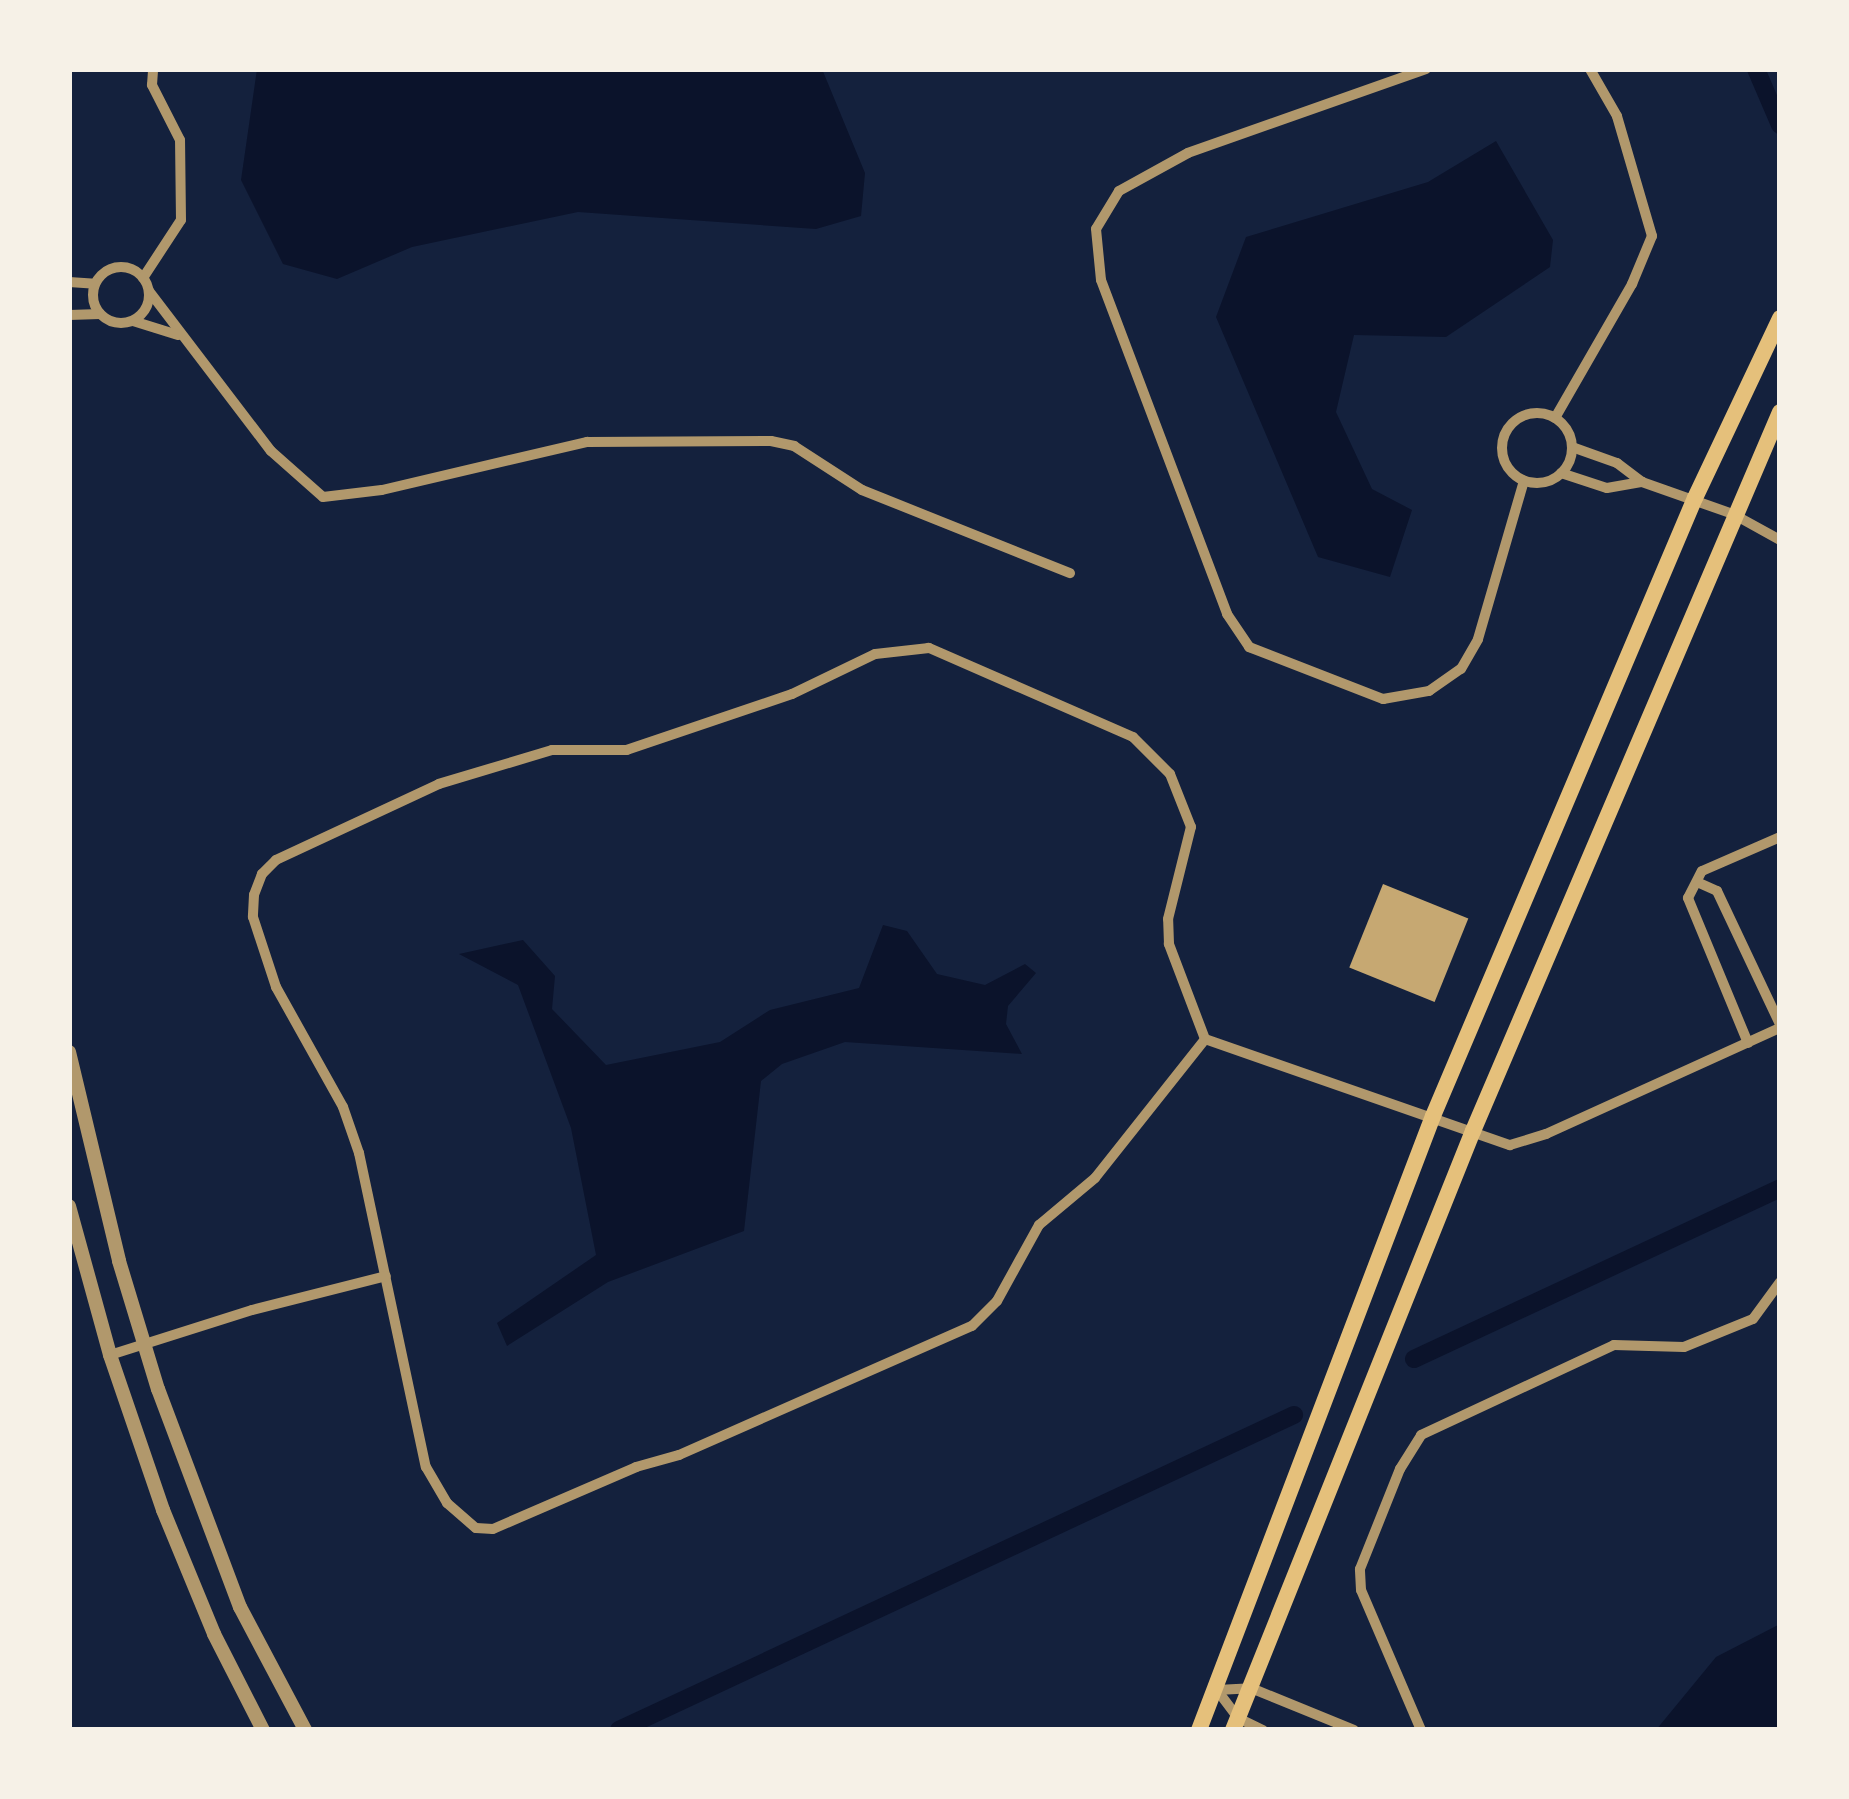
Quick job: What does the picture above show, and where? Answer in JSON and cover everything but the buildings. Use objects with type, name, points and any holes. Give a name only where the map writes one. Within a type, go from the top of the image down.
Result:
[{"type":"main road","points":[[1199,1730],[1433,1116],[1695,498],[1780,318]]},
{"type":"main road","points":[[1235,1724],[1473,1131],[1732,514],[1780,412]]},
{"type":"street","points":[[143,278],[181,220],[180,140],[152,85],[153,69]]},
{"type":"street","points":[[1426,69],[1188,153],[1119,191],[1096,229],[1101,280],[1228,614],[1249,647],[1383,699],[1429,692],[1461,669],[1478,639],[1524,481]]},
{"type":"street","points":[[1555,418],[1632,284],[1652,236],[1617,116],[1590,69]]},
{"type":"street","points":[[100,314],[95,284],[105,272],[121,267],[143,278],[178,335],[271,451],[323,497],[382,490],[587,442],[771,440],[794,446],[862,490],[1070,573]]},
{"type":"street","points":[[69,282],[95,284]]},
{"type":"street","points":[[133,321],[146,308],[148,291]]},
{"type":"street","points":[[69,315],[100,314],[115,323],[133,321],[178,335]]},
{"type":"street","points":[[1572,447],[1561,473],[1546,482],[1524,481],[1507,466],[1506,433],[1533,414],[1555,418],[1572,447],[1617,464],[1642,482],[1732,514],[1780,540]]},
{"type":"street","points":[[1561,473],[1607,488],[1642,482]]},
{"type":"street","points":[[929,648],[1133,737],[1170,774],[1191,827],[1168,919],[1169,944],[1205,1039],[1095,1178],[1039,1225],[997,1301],[972,1326],[680,1455],[636,1467],[493,1529],[476,1528],[448,1503],[427,1468],[359,1153],[343,1107],[276,987],[253,916],[262,874],[276,860],[439,784],[552,749],[627,750],[792,694],[875,654],[929,648]]},
{"type":"street","points":[[1748,1043],[1688,898],[1702,871],[1780,837]]},
{"type":"street","points":[[1205,1039],[1510,1145],[1546,1135],[1780,1026],[1717,891],[1696,882]]},
{"type":"street","points":[[69,1052],[144,1346],[240,1607],[304,1730]]},
{"type":"street","points":[[69,1206],[110,1355],[205,1613],[263,1730]]},
{"type":"street","points":[[110,1355],[252,1310],[386,1276]]},
{"type":"street","points":[[1421,1730],[1361,1590],[1360,1569],[1400,1468],[1421,1435],[1614,1345],[1636,1342],[1684,1347],[1754,1318],[1780,1282]]},
{"type":"street","points":[[1263,1730],[1235,1724],[1217,1690],[1251,1688],[1354,1730]]},
{"type":"water","points":[[257,69],[822,69],[865,173],[861,216],[816,229],[578,212],[412,247],[337,279],[283,264],[241,180]]},
{"type":"water","points":[[1496,141],[1553,240],[1550,267],[1446,337],[1354,335],[1336,412],[1372,489],[1412,510],[1390,577],[1318,557],[1216,317],[1246,237],[1428,182]]},
{"type":"water","points":[[883,925],[907,931],[937,974],[985,985],[1025,964],[1036,973],[1008,1006],[1006,1024],[1022,1054],[845,1042],[782,1064],[761,1081],[744,1231],[608,1282],[507,1346],[497,1323],[596,1255],[571,1128],[518,985],[459,954],[523,940],[555,976],[552,1009],[606,1065],[720,1042],[770,1010],[859,988]]},
{"type":"water","points":[[1780,1624],[1780,1730],[1656,1730],[1716,1657]]},
{"type":"waterway","points":[[1756,69],[1780,125]]},
{"type":"waterway","points":[[1414,1359],[1780,1188]]},
{"type":"waterway","points":[[619,1730],[1294,1415]]}]
